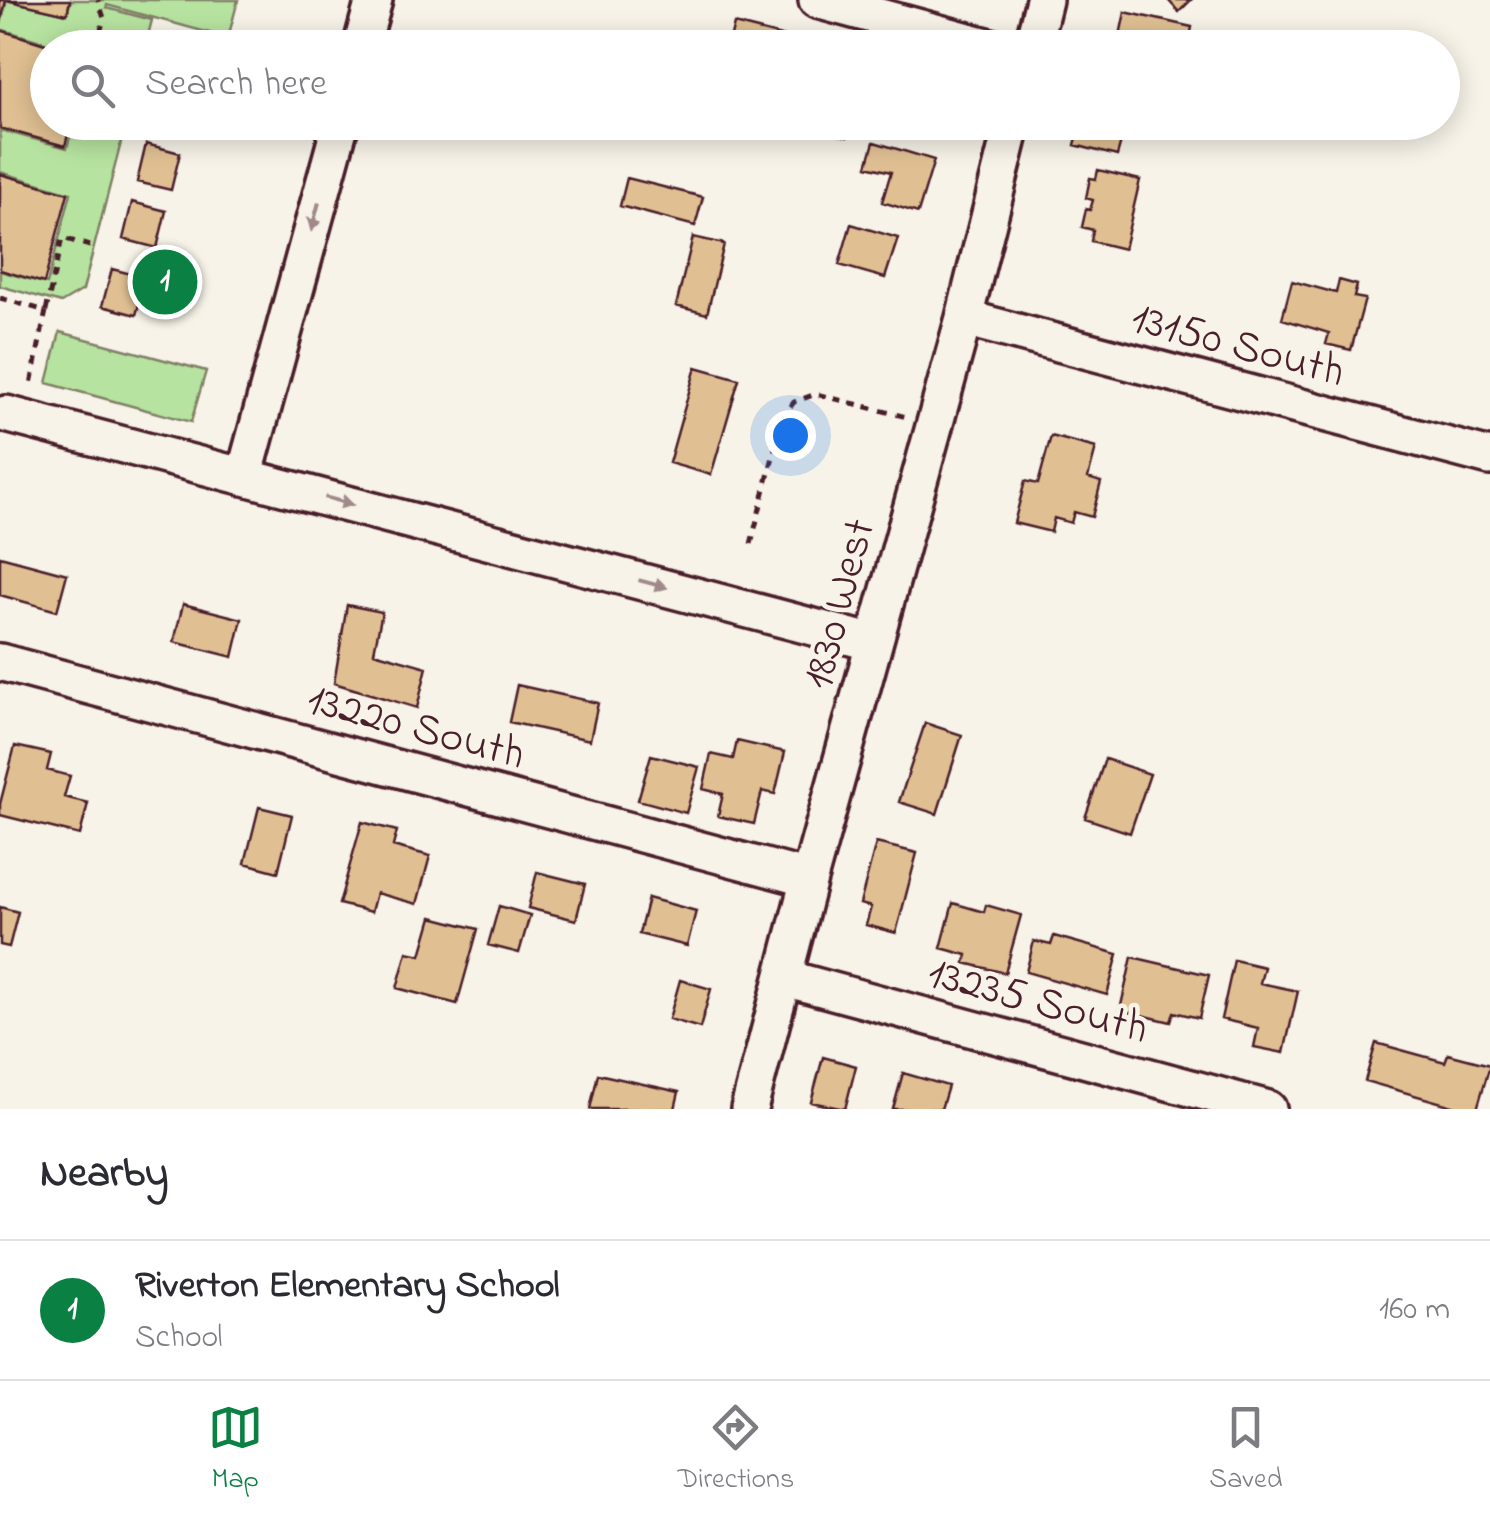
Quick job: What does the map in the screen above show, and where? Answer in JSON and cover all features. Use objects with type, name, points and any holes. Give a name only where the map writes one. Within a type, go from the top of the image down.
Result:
[{"type":"street","points":[[366,30],[374,0]]},
{"type":"street","points":[[817,0],[928,30]]},
{"type":"street","points":[[1036,30],[1044,0]]},
{"type":"street","points":[[244,476],[336,140]]},
{"type":"street","name":"1830 West","points":[[749,1109],[964,318],[1008,140]]},
{"type":"street","name":"13150 South","points":[[964,318],[1490,457]]},
{"type":"street","points":[[18,402],[244,476],[874,642]]},
{"type":"street","name":"13220 South","points":[[0,662],[809,879]]},
{"type":"street","name":"13235 South","points":[[784,978],[1268,1109]]},
{"type":"path","points":[[98,0],[104,18],[101,30]]},
{"type":"path","points":[[18,402],[46,311],[62,238],[93,247]]},
{"type":"path","points":[[0,298],[46,311]]},
{"type":"path","points":[[752,544],[782,417],[794,402],[816,394],[907,416]]},
{"type":"green space","points":[[7,0],[67,14],[71,0],[238,0],[230,30],[199,30],[107,5],[106,8],[152,20],[149,30],[30,30],[30,38],[0,29]]},
{"type":"green space","points":[[0,130],[67,148],[69,140],[122,140],[83,290],[61,303],[0,286],[0,271],[47,284],[71,193],[0,172]]},
{"type":"green space","points":[[60,332],[206,371],[191,422],[47,383]]},
{"type":"building","points":[[0,0],[6,0],[0,25]]},
{"type":"building","points":[[6,0],[70,0],[67,14]]},
{"type":"building","points":[[1168,0],[1191,0],[1179,12]]},
{"type":"building","points":[[1125,12],[1192,27],[1191,30],[1121,30]]},
{"type":"building","points":[[734,24],[758,30],[732,30]]},
{"type":"building","points":[[0,30],[30,39],[30,136],[0,128]]},
{"type":"building","points":[[43,140],[66,140],[65,146]]},
{"type":"building","points":[[1076,140],[1122,140],[1117,156],[1075,145]]},
{"type":"building","points":[[874,142],[934,160],[918,213],[882,202],[891,172],[867,166]]},
{"type":"building","points":[[146,144],[180,153],[171,190],[137,182]]},
{"type":"building","points":[[1098,170],[1140,180],[1124,249],[1091,241],[1093,230],[1082,227],[1086,209],[1090,210],[1093,200],[1086,198],[1090,178],[1096,179]]},
{"type":"building","points":[[0,174],[68,193],[44,283],[0,270]]},
{"type":"building","points":[[627,178],[703,197],[695,226],[620,206]]},
{"type":"building","points":[[132,202],[166,211],[157,248],[123,239]]},
{"type":"building","points":[[851,224],[898,238],[885,278],[839,265]]},
{"type":"building","points":[[693,237],[724,244],[707,314],[676,306]]},
{"type":"building","points":[[112,269],[146,278],[136,315],[102,306]]},
{"type":"building","points":[[1339,280],[1357,285],[1354,297],[1365,299],[1351,350],[1326,344],[1329,333],[1282,319],[1292,281],[1336,293]]},
{"type":"building","points":[[696,367],[739,379],[711,475],[669,463]]},
{"type":"building","points":[[1051,436],[1096,448],[1088,478],[1101,482],[1092,517],[1074,512],[1071,523],[1054,518],[1051,532],[1014,523],[1025,481],[1038,484]]},
{"type":"building","points":[[0,556],[67,574],[57,611],[0,595]]},
{"type":"building","points":[[183,604],[242,619],[233,657],[174,642]]},
{"type":"building","points":[[347,605],[382,612],[374,652],[427,667],[417,708],[334,683]]},
{"type":"building","points":[[517,685],[598,703],[590,740],[509,722]]},
{"type":"building","points":[[925,723],[962,735],[937,814],[899,802]]},
{"type":"building","points":[[737,741],[785,752],[775,794],[762,791],[754,824],[718,816],[723,794],[703,789],[711,754],[733,759]]},
{"type":"building","points":[[15,746],[51,754],[47,770],[70,776],[64,797],[88,803],[80,835],[0,815]]},
{"type":"building","points":[[651,755],[699,767],[686,813],[638,800]]},
{"type":"building","points":[[1105,759],[1150,774],[1130,833],[1085,818]]},
{"type":"building","points":[[259,807],[292,815],[278,872],[245,863]]},
{"type":"building","points":[[362,822],[397,831],[393,846],[430,856],[417,904],[376,893],[371,912],[339,904]]},
{"type":"building","points":[[876,843],[917,853],[896,933],[866,925],[871,907],[860,904]]},
{"type":"building","points":[[537,872],[585,884],[576,920],[528,908]]},
{"type":"building","points":[[648,898],[696,911],[687,946],[639,934]]},
{"type":"building","points":[[953,903],[984,912],[986,905],[1021,915],[1005,973],[965,963],[967,955],[941,948]]},
{"type":"building","points":[[499,906],[530,915],[519,953],[488,945]]},
{"type":"building","points":[[0,907],[18,912],[9,947],[0,945]]},
{"type":"building","points":[[432,917],[478,929],[457,1004],[397,988],[407,952],[421,955]]},
{"type":"building","points":[[1054,936],[1118,954],[1107,995],[1026,972],[1034,941],[1051,945]]},
{"type":"building","points":[[1132,957],[1209,975],[1199,1018],[1174,1012],[1171,1022],[1120,1010]]},
{"type":"building","points":[[1234,960],[1264,967],[1260,983],[1298,991],[1284,1053],[1254,1047],[1258,1028],[1221,1019]]},
{"type":"building","points":[[680,980],[711,989],[700,1028],[669,1019]]},
{"type":"building","points":[[1376,1043],[1445,1062],[1448,1054],[1490,1065],[1477,1109],[1463,1109],[1365,1081]]},
{"type":"building","points":[[823,1057],[856,1066],[845,1109],[811,1102]]},
{"type":"building","points":[[903,1073],[948,1086],[941,1109],[893,1109]]},
{"type":"building","points":[[598,1074],[679,1092],[675,1109],[590,1109]]},
{"type":"place","name":"Riverton Elementary School","points":[[165,282]]}]
